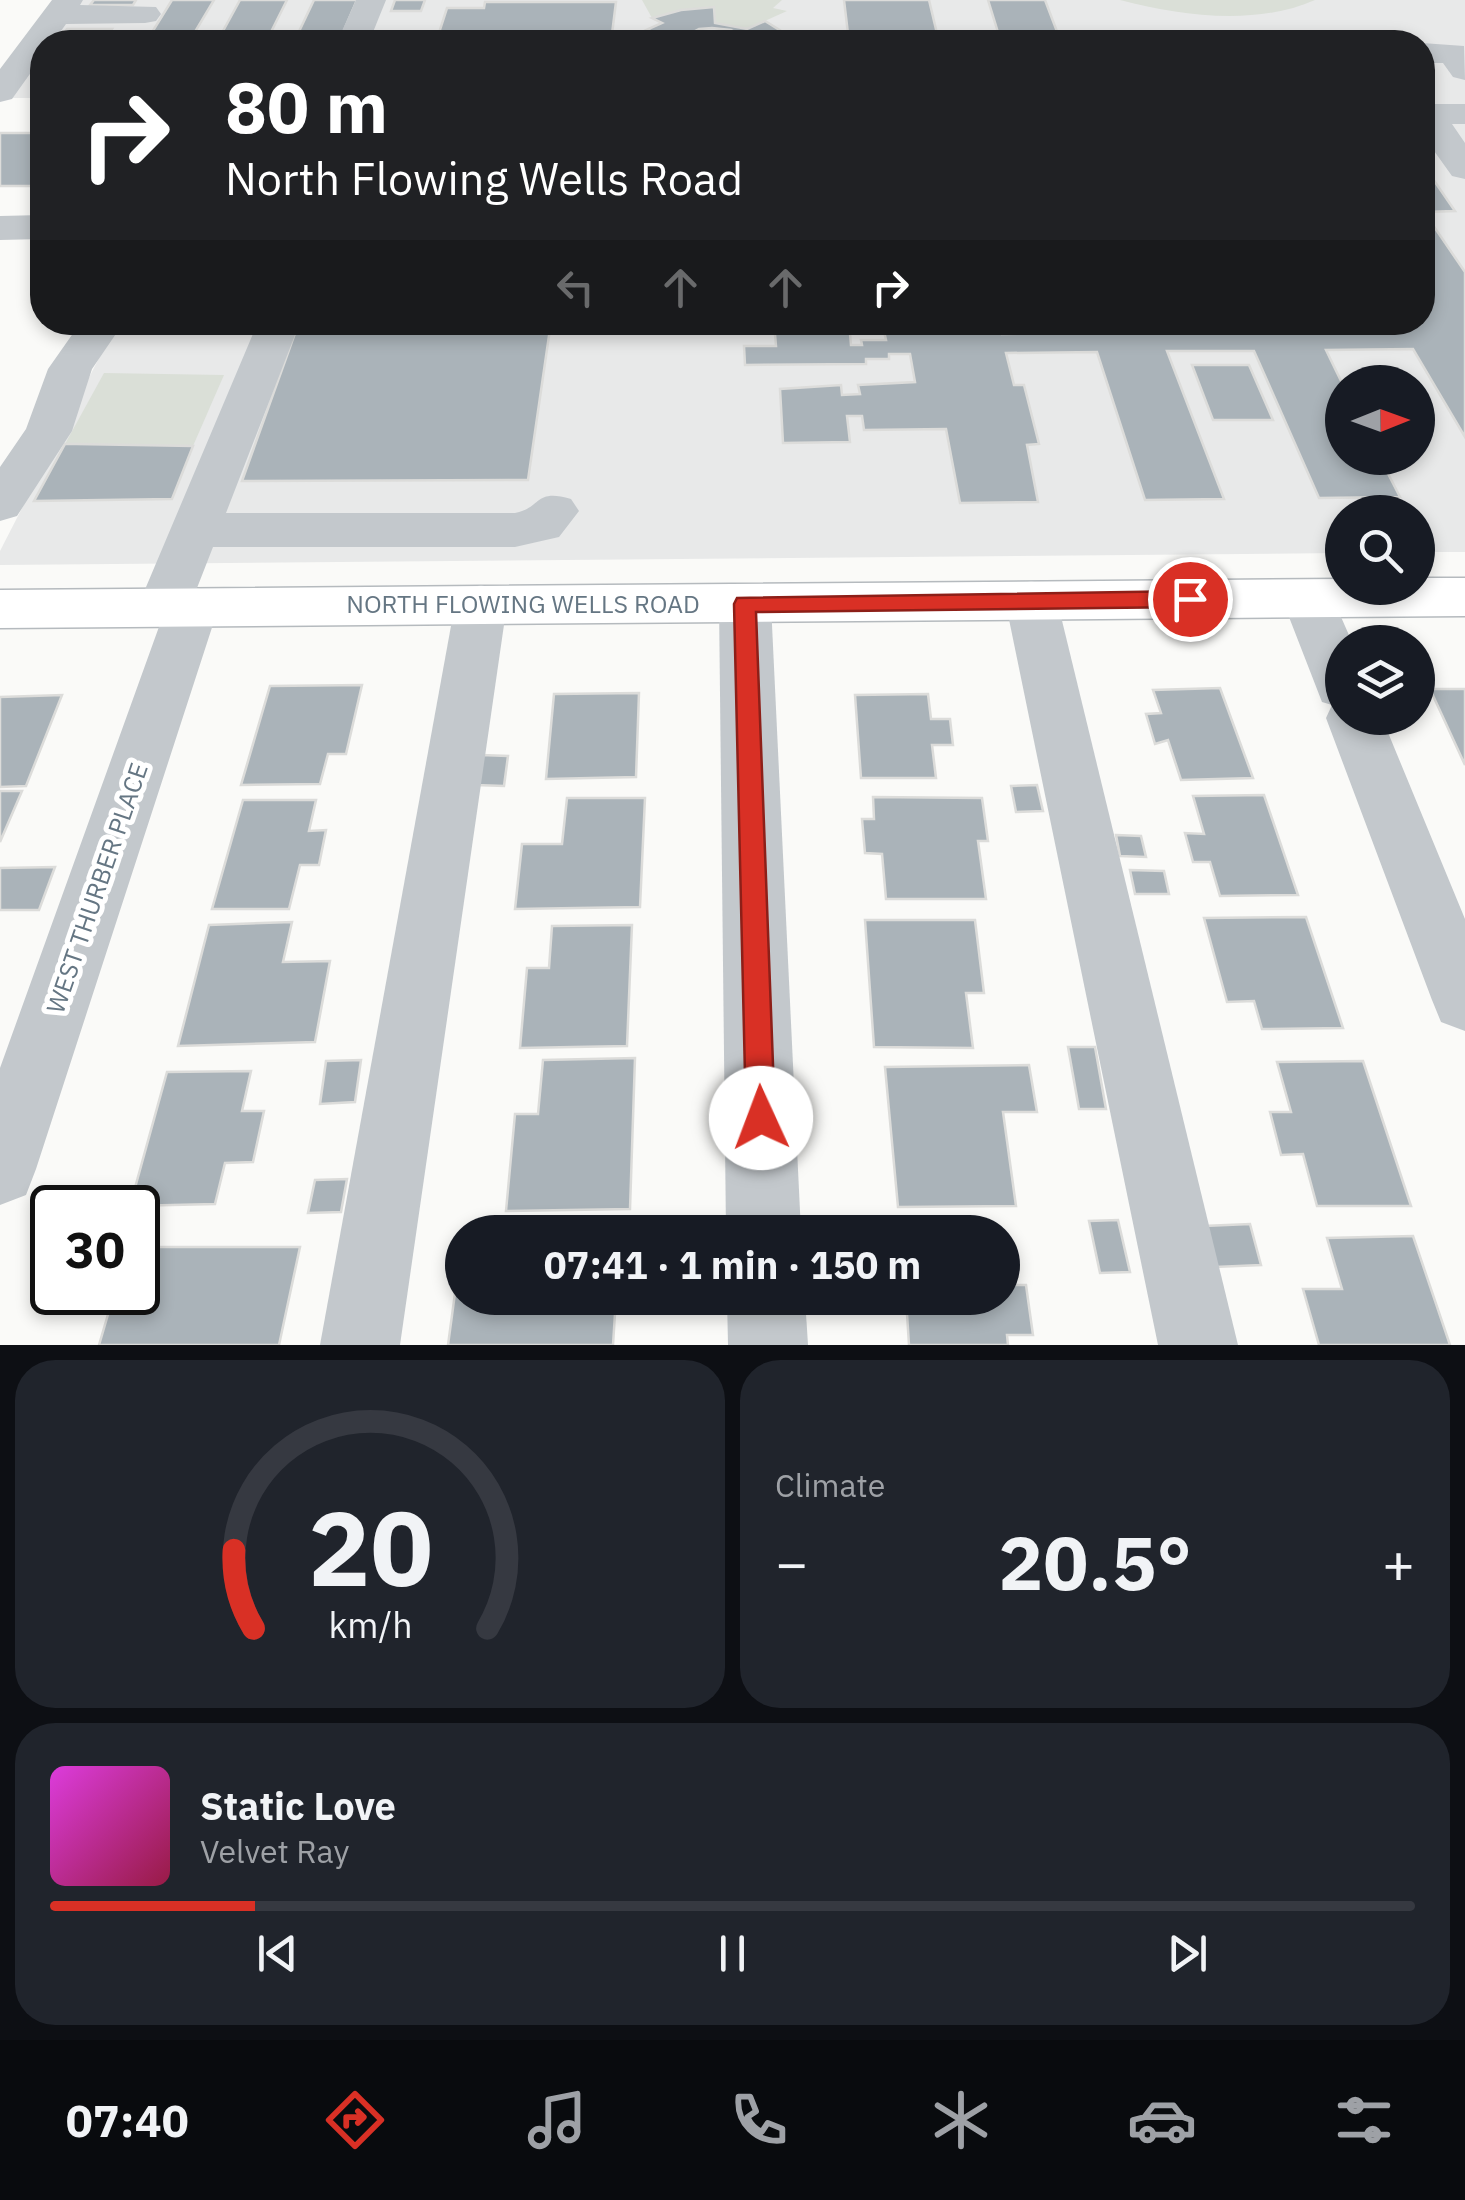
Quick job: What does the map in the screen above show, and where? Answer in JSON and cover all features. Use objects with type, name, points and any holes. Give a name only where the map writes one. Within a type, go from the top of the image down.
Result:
[{"type":"main road","name":"NORTH FLOWING WELLS ROAD","points":[[0,609],[1465,597]]},
{"type":"street","points":[[358,30],[371,0]]},
{"type":"street","points":[[48,17],[149,7]]},
{"type":"street","points":[[135,30],[149,7]]},
{"type":"street","points":[[0,94],[30,46]]},
{"type":"street","points":[[1435,53],[1452,53],[1465,70]]},
{"type":"street","points":[[0,94],[30,95]]},
{"type":"street","points":[[1435,113],[1465,114]]},
{"type":"street","points":[[1435,127],[1465,168]]},
{"type":"street","points":[[0,228],[30,227]]},
{"type":"street","points":[[0,504],[49,431],[70,368],[94,335]]},
{"type":"street","name":"WEST THURBER PLACE","points":[[0,1169],[178,606],[197,530],[274,335]]},
{"type":"street","points":[[197,530],[516,530],[541,525],[554,511]]},
{"type":"street","points":[[1308,599],[1325,644]]},
{"type":"street","points":[[1031,600],[1198,1345]]},
{"type":"street","points":[[360,1345],[481,604]]},
{"type":"street","points":[[744,604],[763,1215]]},
{"type":"street","points":[[1361,735],[1465,1000]]},
{"type":"street","points":[[767,1315],[768,1345]]},
{"type":"shaded area","points":[[55,0],[1465,0],[1465,552],[1435,552],[1435,495],[1325,495],[1325,553],[0,565],[0,551],[111,335],[1435,335],[1435,30],[31,30]]},
{"type":"shaded area","points":[[642,0],[782,0],[773,8],[787,11],[747,29],[715,23],[713,7],[652,18]]},
{"type":"shaded area","points":[[1120,0],[1315,0],[1268,13],[1218,16]]},
{"type":"shaded area","points":[[30,32],[30,98],[0,98],[0,70]]},
{"type":"shaded area","points":[[104,373],[224,375],[193,446],[65,444]]},
{"type":"building","points":[[94,0],[136,0],[133,5],[90,5]]},
{"type":"building","points":[[172,0],[214,0],[196,30],[153,30]]},
{"type":"building","points":[[240,0],[287,0],[272,30],[224,30]]},
{"type":"building","points":[[314,0],[357,0],[344,30],[300,30]]},
{"type":"building","points":[[395,0],[425,0],[421,11],[391,11]]},
{"type":"building","points":[[844,0],[929,0],[936,30],[848,30]]},
{"type":"building","points":[[988,0],[1045,0],[1056,30],[997,30]]},
{"type":"building","points":[[485,2],[616,2],[612,30],[440,30],[447,8],[484,8]]},
{"type":"building","points":[[714,7],[715,23],[747,29],[765,21],[779,30],[646,30],[662,23],[652,18]]},
{"type":"building","points":[[0,133],[30,133],[30,186],[0,186]]},
{"type":"building","points":[[1435,182],[1455,211],[1435,212]]},
{"type":"building","points":[[1435,228],[1465,272],[1465,437],[1435,386],[1435,365],[1422,365],[1413,349],[1326,350],[1333,365],[1325,365],[1325,475],[1389,475],[1399,495],[1319,498],[1254,351],[1167,351],[1224,499],[1145,500],[1097,352],[1006,353],[1014,385],[1024,385],[1039,444],[1027,445],[1038,502],[960,503],[946,429],[864,430],[862,416],[847,416],[850,442],[783,443],[780,389],[841,385],[842,395],[860,394],[858,385],[915,382],[910,354],[866,359],[866,364],[745,365],[744,346],[776,346],[775,335],[850,335],[851,345],[862,345],[861,340],[886,340],[885,335],[1435,335]]},
{"type":"building","points":[[294,335],[549,335],[528,480],[242,481]]},
{"type":"building","points":[[1192,365],[1249,365],[1273,420],[1213,420]]},
{"type":"building","points":[[65,444],[193,446],[172,499],[34,501]]},
{"type":"building","points":[[362,685],[346,754],[328,754],[320,784],[241,785],[270,686]]},
{"type":"building","points":[[1220,688],[1253,778],[1181,780],[1168,740],[1155,744],[1146,714],[1161,713],[1153,690]]},
{"type":"building","points":[[1435,689],[1465,689],[1465,765],[1435,700]]},
{"type":"building","points":[[639,693],[636,777],[546,779],[554,694]]},
{"type":"building","points":[[928,694],[931,719],[950,719],[953,745],[932,745],[936,778],[861,778],[855,695]]},
{"type":"building","points":[[62,695],[26,786],[0,787],[0,697]]},
{"type":"building","points":[[481,755],[508,756],[504,786],[476,785]]},
{"type":"building","points":[[1037,785],[1043,811],[1016,812],[1011,786]]},
{"type":"building","points":[[0,791],[22,791],[0,842]]},
{"type":"building","points":[[1264,795],[1298,895],[1220,896],[1210,862],[1193,862],[1185,833],[1204,834],[1193,796]]},
{"type":"building","points":[[873,797],[982,798],[988,841],[978,841],[986,899],[886,899],[882,854],[865,853],[862,819],[874,819]]},
{"type":"building","points":[[567,798],[645,798],[640,907],[515,909],[522,844],[562,844]]},
{"type":"building","points":[[243,800],[316,800],[309,831],[326,830],[319,865],[300,865],[289,909],[212,909]]},
{"type":"building","points":[[1116,835],[1141,836],[1146,857],[1120,856]]},
{"type":"building","points":[[55,867],[39,910],[0,910],[0,868]]},
{"type":"building","points":[[1130,870],[1164,871],[1169,894],[1135,894]]},
{"type":"building","points":[[1306,917],[1343,1028],[1262,1029],[1254,1001],[1227,1002],[1204,918]]},
{"type":"building","points":[[865,920],[975,920],[984,993],[966,993],[973,1048],[874,1047]]},
{"type":"building","points":[[292,922],[283,962],[330,961],[315,1042],[178,1046],[209,925]]},
{"type":"building","points":[[632,925],[627,1046],[520,1048],[527,968],[549,968],[552,926]]},
{"type":"building","points":[[1068,1047],[1095,1047],[1106,1109],[1079,1109]]},
{"type":"building","points":[[635,1058],[630,1209],[506,1211],[515,1114],[538,1114],[543,1060]]},
{"type":"building","points":[[361,1060],[355,1102],[320,1104],[326,1061]]},
{"type":"building","points":[[1363,1061],[1411,1206],[1317,1206],[1303,1154],[1281,1155],[1270,1112],[1291,1112],[1277,1062]]},
{"type":"building","points":[[1029,1065],[1037,1112],[1003,1112],[1016,1206],[898,1207],[885,1067]]},
{"type":"building","points":[[251,1071],[242,1111],[264,1111],[253,1162],[225,1163],[215,1204],[160,1205],[160,1185],[136,1185],[167,1072]]},
{"type":"building","points":[[347,1179],[341,1212],[308,1213],[315,1180]]},
{"type":"building","points":[[1118,1220],[1130,1272],[1100,1273],[1089,1221]]},
{"type":"building","points":[[1250,1224],[1261,1265],[1215,1267],[1204,1226]]},
{"type":"building","points":[[1413,1236],[1450,1345],[1319,1345],[1303,1289],[1342,1289],[1327,1238]]},
{"type":"building","points":[[160,1247],[300,1247],[279,1345],[99,1345],[108,1315],[160,1315]]},
{"type":"building","points":[[1020,1285],[1026,1285],[1033,1335],[1007,1335],[1008,1345],[909,1345],[907,1315],[1020,1315]]},
{"type":"building","points":[[452,1315],[615,1315],[613,1345],[448,1345]]},
{"type":"route","points":[[761,1118],[744,604],[1190,599]]}]
